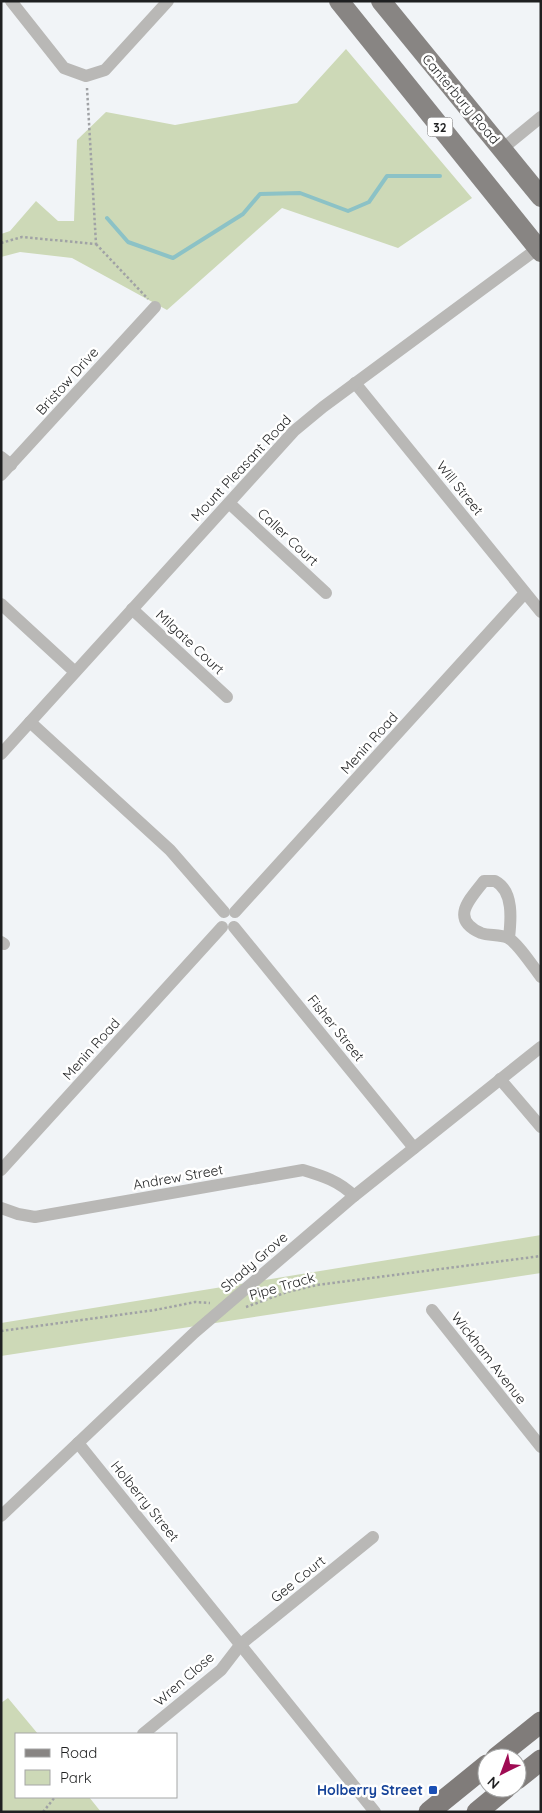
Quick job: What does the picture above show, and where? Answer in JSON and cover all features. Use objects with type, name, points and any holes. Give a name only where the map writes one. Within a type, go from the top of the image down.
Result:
[{"type":"highway","points":[[508,1748],[541,1722]]},
{"type":"highway","points":[[527,1771],[541,1760]]},
{"type":"highway","points":[[429,1812],[477,1773]]},
{"type":"highway","points":[[477,1812],[494,1798]]},
{"type":"main road","name":"32","points":[[339,1],[540,249]]},
{"type":"main road","name":"Canterbury Road","points":[[380,1],[541,198]]},
{"type":"street","points":[[11,1],[64,68],[86,76],[105,70],[168,1]]},
{"type":"street","points":[[502,149],[541,117]]},
{"type":"street","name":"Mount Pleasant Road","points":[[1,754],[294,431],[355,383],[540,249]]},
{"type":"street","name":"Bristow Drive","points":[[1,475],[6,461],[155,307]]},
{"type":"street","name":"Will Street","points":[[355,383],[541,612]]},
{"type":"street","name":"Caller Court","points":[[229,502],[326,593]]},
{"type":"street","name":"Menin Road","points":[[229,912],[525,593]]},
{"type":"street","points":[[1,604],[75,672]]},
{"type":"street","name":"Milgate Court","points":[[132,609],[227,697]]},
{"type":"street","points":[[30,722],[170,850],[229,912],[239,919],[228,927]]},
{"type":"street","points":[[509,938],[511,910],[504,892],[495,881],[484,881],[464,907],[464,916],[470,925],[482,933],[509,938],[541,977]]},
{"type":"street","name":"Menin Road","points":[[1,1170],[228,927]]},
{"type":"street","name":"Fisher Street","points":[[228,927],[414,1148]]},
{"type":"street","name":"Shady Grove","points":[[1,1516],[226,1306],[354,1196],[541,1047]]},
{"type":"street","points":[[500,1079],[541,1128]]},
{"type":"street","name":"Andrew Street","points":[[1,1208],[35,1217],[303,1170],[325,1176],[344,1186],[354,1196]]},
{"type":"street","name":"Wickham Avenue","points":[[432,1310],[541,1447]]},
{"type":"street","name":"Holberry Street","points":[[78,1443],[375,1812]]},
{"type":"street","name":"Gee Court","points":[[241,1644],[374,1537]]},
{"type":"street","name":"Wren Close","points":[[144,1733],[221,1670],[241,1644]]},
{"type":"path","points":[[86,76],[96,244],[155,307]]},
{"type":"path","points":[[1,243],[22,237],[96,244]]},
{"type":"path","name":"Pipe Track","points":[[1,1330],[155,1310],[195,1302],[226,1306],[234,1311],[287,1292],[317,1285],[541,1256]]},
{"type":"path","points":[[43,1812],[54,1798]]},
{"type":"green space","points":[[346,49],[472,198],[398,248],[282,208],[167,310],[72,258],[20,252],[1,257],[1,234],[10,231],[36,201],[58,221],[74,221],[77,140],[106,112],[175,125],[297,103]]},
{"type":"green space","points":[[541,1235],[541,1273],[1,1356],[1,1323]]},
{"type":"green space","points":[[8,1698],[37,1733],[15,1733],[15,1798],[90,1798],[101,1812],[1,1812],[1,1703]]},
{"type":"waterway","points":[[107,218],[128,242],[173,258],[243,214],[260,194],[300,193],[348,211],[369,202],[387,176],[440,176]]},
{"type":"place","name":"Holberry Street","points":[[433,1790]]}]
